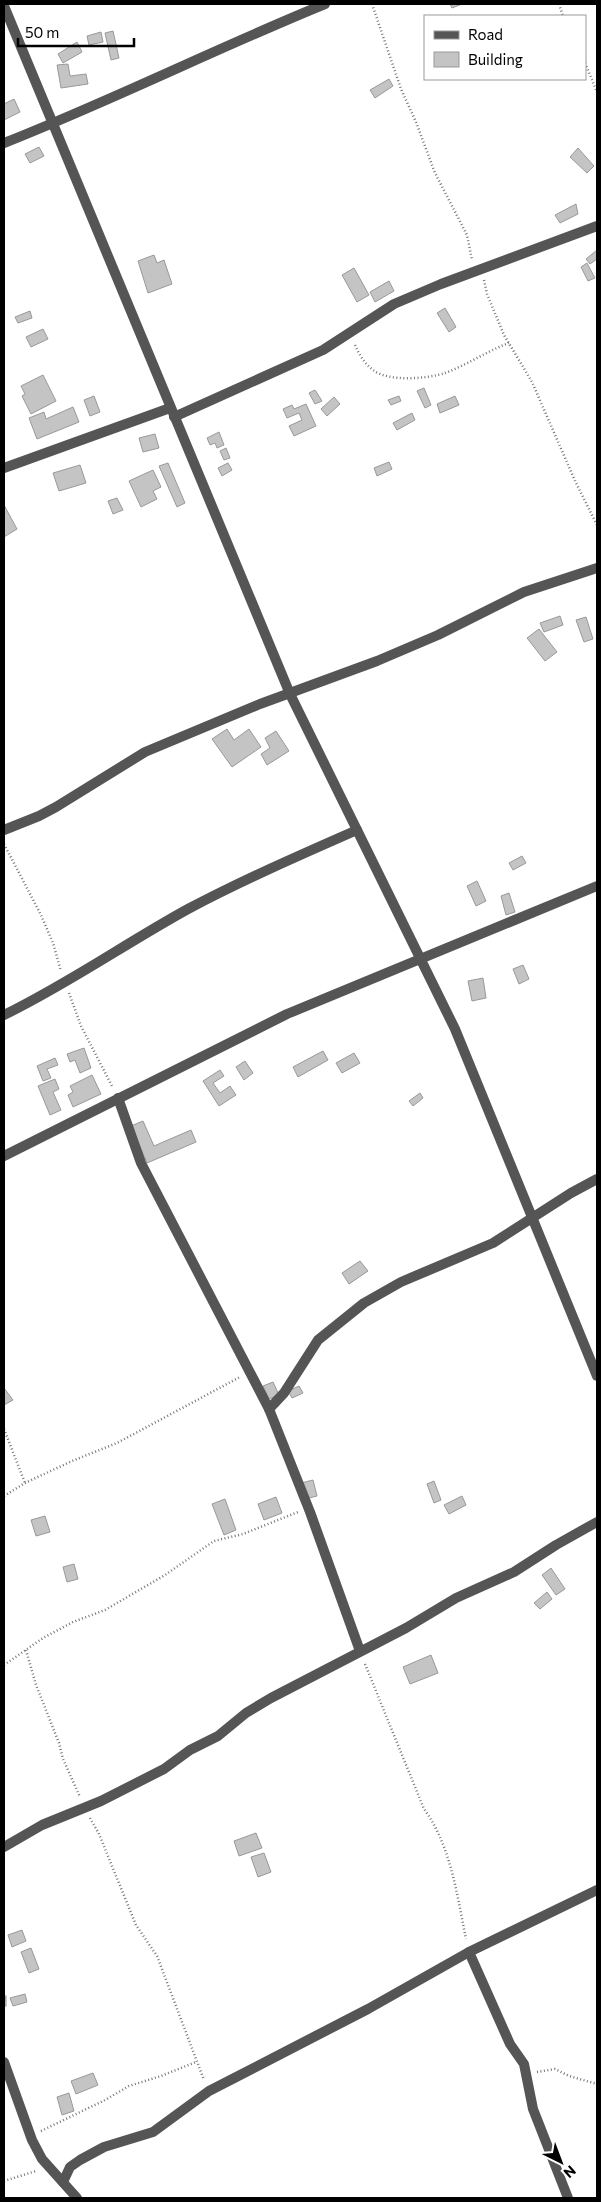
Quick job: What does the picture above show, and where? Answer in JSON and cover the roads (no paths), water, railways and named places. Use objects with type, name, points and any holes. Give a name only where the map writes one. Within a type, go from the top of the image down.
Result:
[{"type":"street","points":[[4,142],[53,124],[246,36],[326,4]]},
{"type":"street","points":[[4,6],[290,694],[455,1029],[534,1218],[597,1376]]},
{"type":"street","points":[[4,468],[172,413],[323,350],[394,304],[478,270],[597,226]]},
{"type":"street","points":[[4,830],[56,807],[145,752],[377,661],[438,635],[524,592],[597,568]]},
{"type":"street","points":[[4,1015],[65,983],[189,909],[285,862],[357,830]]},
{"type":"street","points":[[4,1156],[287,1014],[597,886]]},
{"type":"street","points":[[118,1098],[141,1163],[269,1409],[308,1507],[360,1651]]},
{"type":"street","points":[[269,1409],[284,1393],[318,1340],[364,1303],[401,1282],[492,1243],[597,1179]]},
{"type":"street","points":[[4,1847],[42,1824],[101,1801],[164,1769],[190,1750],[218,1736],[246,1714],[271,1698],[406,1628],[456,1598],[514,1572],[597,1522]]},
{"type":"street","points":[[63,2182],[70,2167],[80,2160],[104,2148],[153,2132],[209,2091],[368,2009],[469,1952],[597,1890]]},
{"type":"street","points":[[469,1952],[510,2044],[524,2064],[533,2109],[568,2198]]},
{"type":"street","points":[[4,2062],[30,2133],[47,2166],[77,2198]]}]
